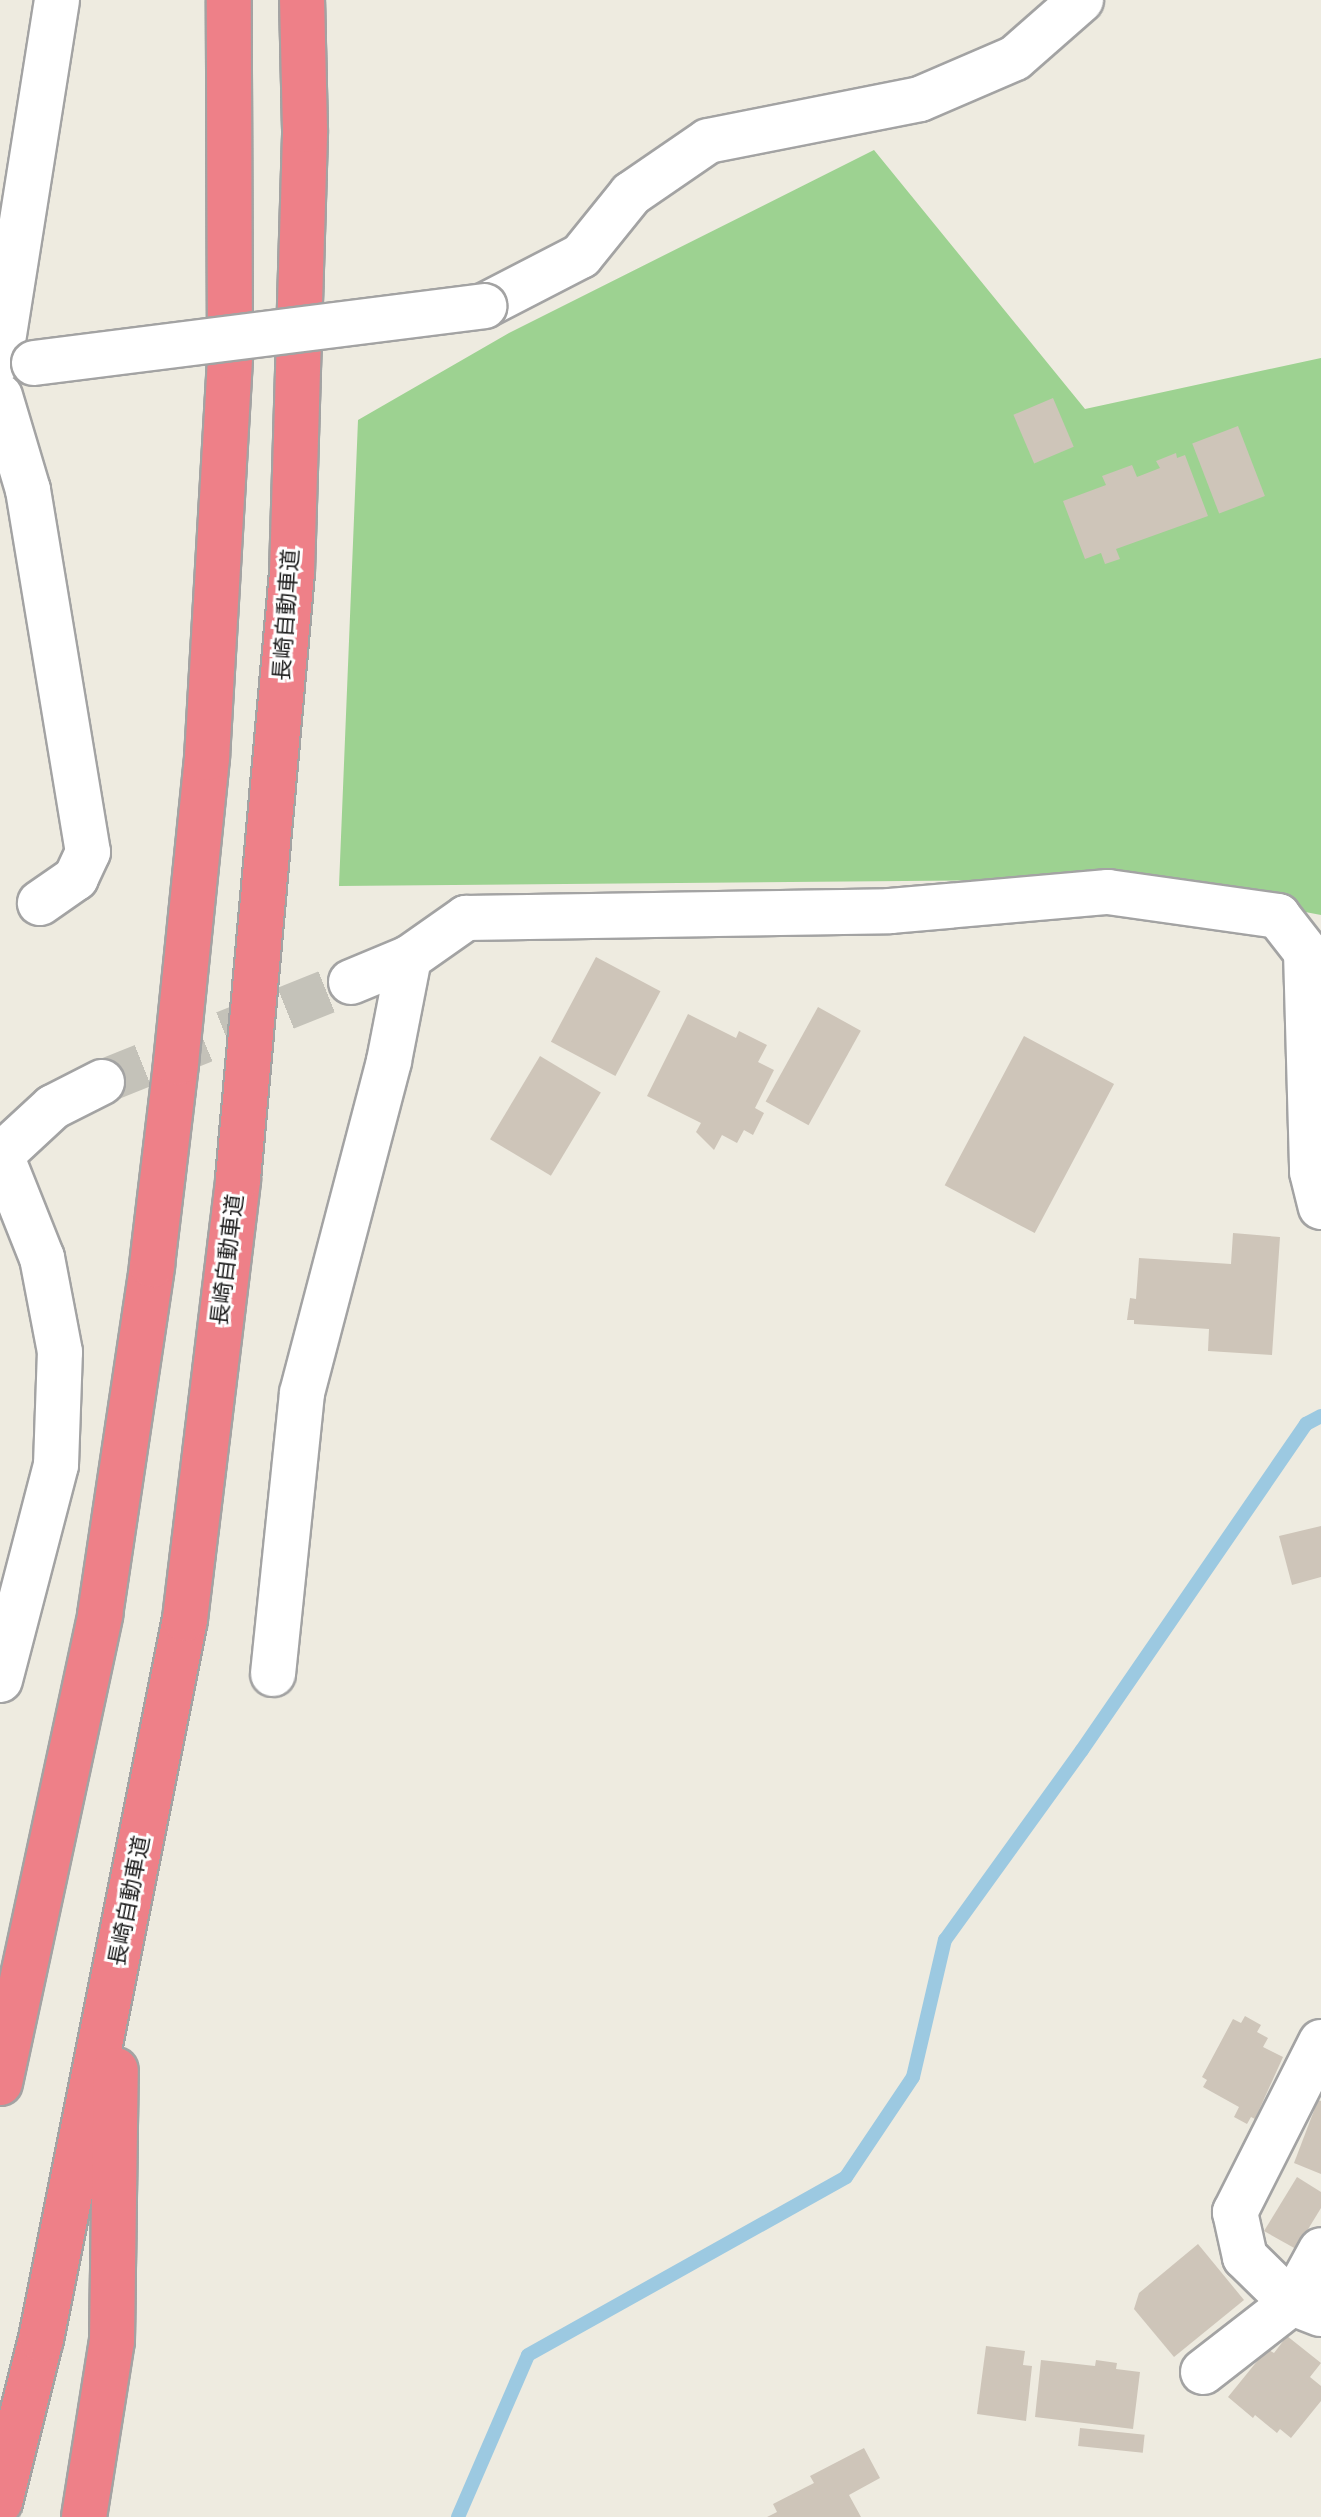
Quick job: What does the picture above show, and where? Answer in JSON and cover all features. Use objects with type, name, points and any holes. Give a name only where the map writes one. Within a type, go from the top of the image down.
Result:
[{"type":"highway","points":[[0,2083],[100,1615],[152,1265],[176,1063],[207,758],[230,356],[229,0]]},
{"type":"highway","name":"長崎自動車道","points":[[0,2502],[41,2339],[185,1619],[238,1179],[292,573],[305,130],[302,0]]},
{"type":"highway","points":[[84,2517],[112,2341],[118,1963]]},
{"type":"street","points":[[57,0],[11,369],[484,306],[581,256],[631,194],[708,141],[920,99],[1015,58],[1081,0]]},
{"type":"street","points":[[0,396],[28,490],[88,852],[76,878],[40,903]]},
{"type":"street","points":[[351,982],[409,958],[466,918],[890,911],[1108,892],[1278,916],[1306,952],[1312,1172],[1321,1207]]},
{"type":"street","points":[[273,1674],[302,1393],[389,1061],[409,958]]},
{"type":"street","points":[[0,1680],[56,1465],[60,1352],[42,1258],[1,1156],[53,1107],[102,1082]]},
{"type":"street","points":[[1306,2308],[1245,2257],[1235,2212],[1321,2042]]},
{"type":"street","points":[[1203,2372],[1306,2308],[1321,2250]]},
{"type":"green space","points":[[874,150],[1085,409],[1321,358],[1321,915],[1135,879],[339,886],[358,420],[509,333]]},
{"type":"building","points":[[1053,398],[1074,447],[1034,464],[1013,415]]},
{"type":"building","points":[[1238,426],[1265,496],[1219,514],[1192,444]]},
{"type":"building","points":[[1176,453],[1177,458],[1185,455],[1208,516],[1116,549],[1120,559],[1105,564],[1101,553],[1085,559],[1063,501],[1106,485],[1102,476],[1132,465],[1137,477],[1160,468],[1156,461]]},
{"type":"building","points":[[596,957],[660,991],[615,1076],[551,1042]]},
{"type":"building","points":[[818,1007],[861,1031],[808,1125],[766,1101]]},
{"type":"building","points":[[688,1014],[736,1038],[739,1031],[767,1045],[758,1062],[774,1070],[755,1108],[764,1113],[753,1135],[744,1130],[737,1143],[722,1135],[714,1150],[696,1132],[701,1123],[647,1096]]},
{"type":"building","points":[[1024,1036],[1114,1084],[1035,1233],[945,1185]]},
{"type":"building","points":[[540,1056],[601,1093],[551,1176],[490,1139]]},
{"type":"building","points":[[1233,1233],[1280,1237],[1272,1355],[1208,1351],[1209,1329],[1134,1324],[1134,1320],[1127,1320],[1130,1298],[1136,1299],[1139,1258],[1231,1264]]},
{"type":"building","points":[[1321,1526],[1321,1577],[1292,1585],[1279,1536]]},
{"type":"building","points":[[1245,2016],[1261,2025],[1257,2032],[1268,2038],[1263,2047],[1283,2057],[1255,2119],[1251,2117],[1247,2124],[1234,2117],[1239,2107],[1203,2087],[1207,2080],[1202,2077],[1233,2019],[1241,2023]]},
{"type":"building","points":[[1318,2100],[1321,2101],[1321,2174],[1294,2163]]},
{"type":"building","points":[[1297,2177],[1321,2192],[1321,2208],[1296,2249],[1264,2231]]},
{"type":"building","points":[[1198,2244],[1244,2300],[1174,2357],[1134,2309],[1139,2293]]},
{"type":"building","points":[[1287,2336],[1321,2363],[1310,2377],[1321,2386],[1321,2401],[1291,2438],[1280,2429],[1277,2433],[1255,2415],[1253,2418],[1228,2397],[1267,2349],[1274,2353]]},
{"type":"building","points":[[986,2346],[1025,2351],[1023,2365],[1032,2366],[1026,2421],[977,2414]]},
{"type":"building","points":[[1041,2360],[1095,2366],[1096,2360],[1117,2363],[1116,2369],[1140,2372],[1133,2429],[1035,2417]]},
{"type":"building","points":[[1080,2428],[1145,2435],[1143,2453],[1078,2446]]},
{"type":"building","points":[[864,2448],[880,2478],[849,2495],[861,2517],[767,2517],[777,2512],[773,2504],[814,2483],[810,2476]]},
{"type":"waterway","points":[[458,2517],[528,2355],[846,2177],[913,2077],[945,1940],[1082,1750],[1306,1424],[1321,1416]]},
{"type":"tunnel","points":[[102,1082],[351,982]]}]
